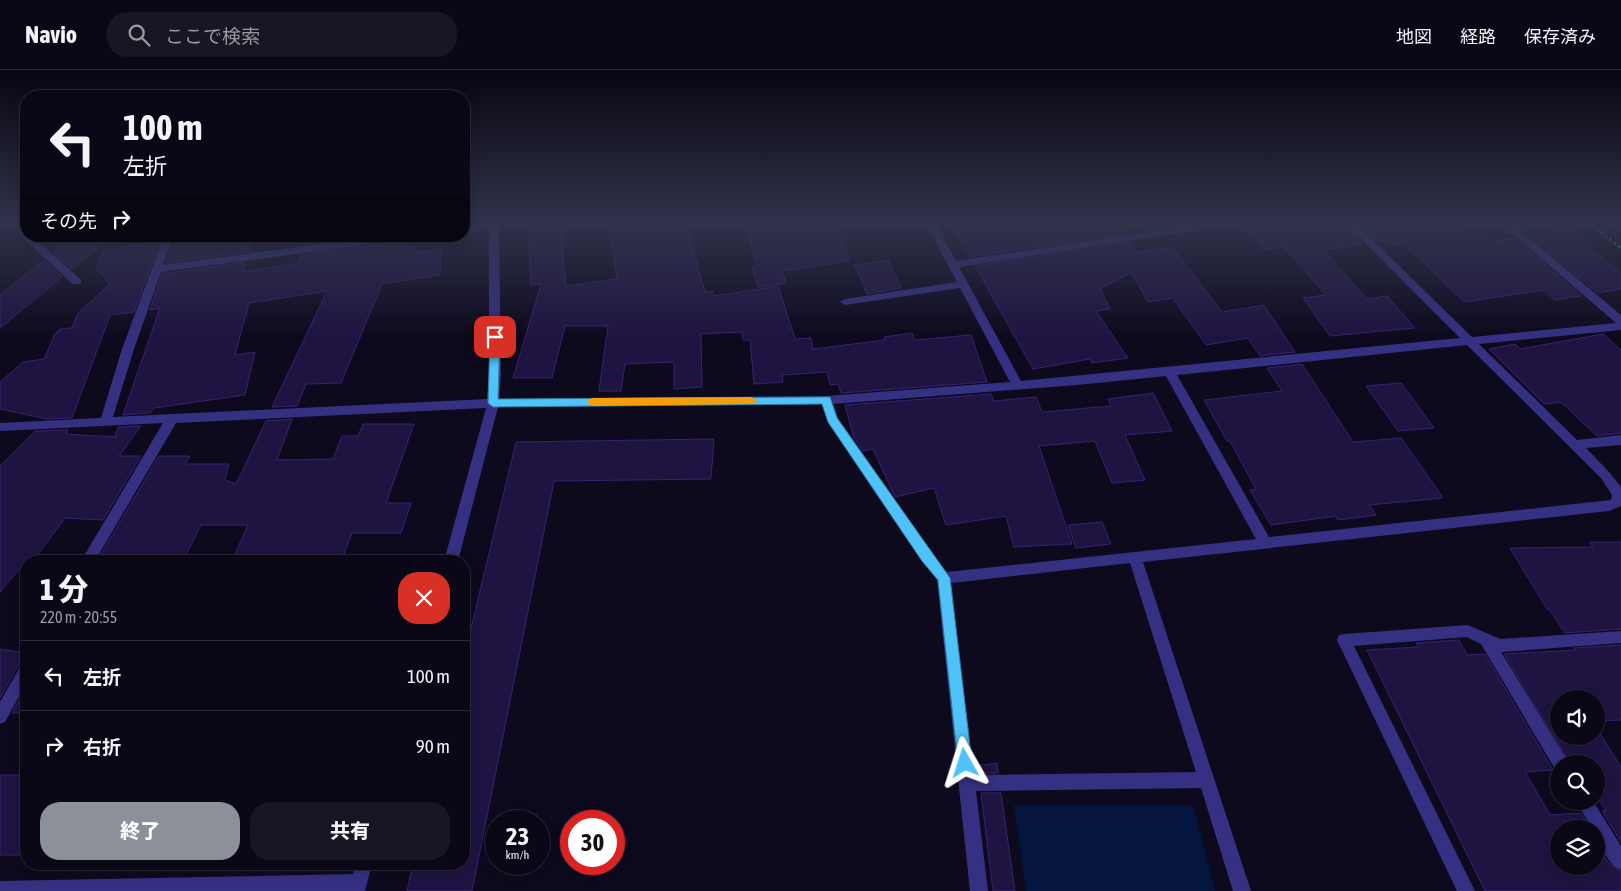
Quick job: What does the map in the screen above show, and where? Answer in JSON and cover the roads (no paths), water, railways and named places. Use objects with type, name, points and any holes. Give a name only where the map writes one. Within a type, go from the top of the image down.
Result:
[{"type":"street","points":[[53,260],[77,282]]},
{"type":"street","points":[[106,422],[128,349],[162,260]]},
{"type":"street","points":[[159,269],[224,260]]},
{"type":"street","points":[[453,555],[493,403],[495,375],[494,260]]},
{"type":"street","points":[[950,260],[1017,385]]},
{"type":"street","points":[[953,265],[983,260]]},
{"type":"street","points":[[944,578],[1609,506],[1616,503],[1619,494],[1610,481],[1388,260]]},
{"type":"street","points":[[1549,260],[1621,321]]},
{"type":"street","points":[[845,302],[963,284]]},
{"type":"street","points":[[0,427],[493,403],[826,400],[1169,372],[1621,326]]},
{"type":"street","points":[[1169,372],[1265,543]]},
{"type":"street","points":[[826,400],[832,419],[927,557],[944,578],[979,891]]},
{"type":"street","points":[[92,555],[172,419]]},
{"type":"street","points":[[1574,445],[1621,440]]},
{"type":"street","points":[[1135,557],[1242,891]]},
{"type":"street","points":[[1466,891],[1344,640],[1468,630],[1499,646],[1621,637]]},
{"type":"street","points":[[1486,640],[1556,755]]},
{"type":"street","points":[[0,717],[20,681]]},
{"type":"street","points":[[967,783],[1207,780]]},
{"type":"street","points":[[1589,810],[1621,862]]},
{"type":"street","points":[[0,890],[357,886],[362,870]]},
{"type":"water","points":[[1014,805],[1193,805],[1215,891],[1026,891]]}]
